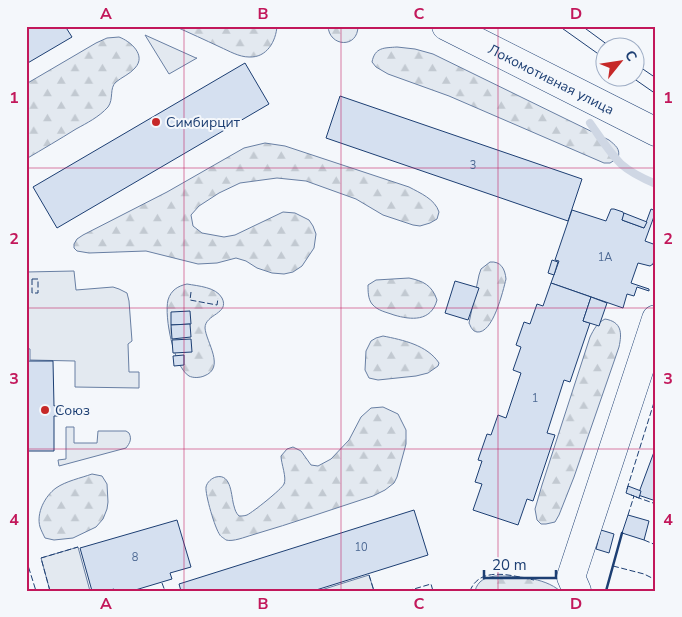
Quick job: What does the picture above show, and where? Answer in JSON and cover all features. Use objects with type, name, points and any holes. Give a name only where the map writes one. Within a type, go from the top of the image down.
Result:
[{"type":"street","name":"Локомотивная улица","points":[[446,26],[656,132]]},
{"type":"street","points":[[577,591],[571,577],[656,319]]},
{"type":"green space","points":[[174,26],[277,26],[275,37],[266,52],[255,57],[249,57],[234,54]]},
{"type":"green space","points":[[328,26],[358,26],[357,33],[353,39],[349,42],[343,42],[333,38]]},
{"type":"green space","points":[[145,35],[196,58],[197,58],[169,74]]},
{"type":"green space","points":[[119,37],[136,49],[139,58],[133,70],[114,84],[108,107],[93,120],[26,159],[26,84],[96,43],[107,38]]},
{"type":"green space","points":[[397,47],[433,54],[609,140],[618,150],[618,158],[610,163],[604,163],[449,96],[388,74],[376,67],[372,62],[375,53],[381,49]]},
{"type":"green space","points":[[265,143],[285,146],[409,187],[434,203],[439,212],[437,219],[420,226],[413,225],[383,215],[356,199],[306,181],[277,178],[240,183],[219,193],[199,206],[191,215],[193,226],[202,233],[224,237],[235,235],[283,212],[295,213],[309,220],[316,234],[314,248],[302,266],[293,272],[284,274],[272,273],[236,258],[217,263],[198,264],[146,251],[89,253],[77,251],[74,248],[77,239],[83,235],[167,192],[244,148]]},
{"type":"green space","points":[[490,262],[502,266],[506,279],[500,302],[492,319],[483,331],[477,332],[473,330],[469,323],[481,269]]},
{"type":"green space","points":[[74,271],[76,290],[113,287],[127,293],[132,341],[128,344],[129,372],[139,372],[139,388],[75,387],[75,361],[30,360],[30,349],[26,348],[26,272]]},
{"type":"green space","points":[[409,278],[423,282],[430,287],[437,300],[434,307],[425,316],[407,318],[382,311],[372,304],[368,285],[376,280]]},
{"type":"green space","points":[[187,284],[216,291],[224,303],[220,311],[206,323],[205,328],[213,354],[214,367],[204,376],[198,377],[189,376],[179,363],[171,341],[167,318],[168,300],[171,294],[178,287]]},
{"type":"green space","points":[[605,319],[611,320],[620,329],[619,347],[559,515],[555,522],[541,524],[537,520],[535,509],[542,485],[590,337],[598,324]]},
{"type":"green space","points":[[383,336],[421,348],[434,357],[439,363],[438,366],[428,373],[416,376],[378,380],[369,378],[365,370],[366,351],[371,341]]},
{"type":"green space","points":[[383,407],[398,414],[406,430],[406,444],[394,483],[373,496],[243,538],[226,540],[220,535],[213,519],[206,491],[206,487],[211,479],[221,477],[228,482],[236,513],[239,516],[247,515],[278,491],[284,484],[285,478],[281,456],[287,449],[293,447],[301,451],[311,465],[318,466],[331,459],[349,440],[361,417],[371,408]]},
{"type":"green space","points":[[66,427],[74,427],[74,443],[97,443],[98,431],[126,431],[129,433],[130,441],[126,448],[59,466],[58,460],[66,459]]},
{"type":"green space","points":[[92,474],[102,476],[107,484],[108,502],[103,519],[96,527],[73,538],[54,540],[45,538],[40,527],[39,516],[42,505],[48,496],[64,483]]},
{"type":"green space","points":[[78,547],[90,591],[50,591],[41,558]]},
{"type":"green space","points":[[369,575],[374,591],[318,591]]},
{"type":"green space","points":[[495,576],[538,580],[560,591],[475,591],[482,580]]},
{"type":"building","points":[[26,26],[65,26],[72,37],[26,64]]},
{"type":"building","points":[[245,63],[269,104],[57,228],[33,187]]},
{"type":"building","points":[[340,96],[582,179],[568,221],[326,138]]},
{"type":"building","points":[[611,209],[623,212],[622,220],[644,228],[651,209],[656,211],[645,241],[656,245],[653,264],[650,266],[638,263],[631,283],[649,289],[649,291],[637,287],[634,296],[627,294],[623,308],[551,283],[559,261],[555,260],[572,210],[606,221]]},
{"type":"building","points":[[624,213],[647,222],[644,228],[622,220]]},
{"type":"building","points":[[552,260],[558,262],[554,275],[548,273]]},
{"type":"building","points":[[455,281],[479,288],[468,320],[445,313]]},
{"type":"building","points":[[551,283],[591,297],[583,321],[590,323],[570,382],[564,380],[547,433],[555,435],[533,501],[527,499],[518,525],[473,510],[482,484],[475,482],[482,461],[478,460],[487,434],[491,435],[498,415],[506,418],[521,373],[513,370],[521,347],[516,345],[524,322],[530,324],[537,304],[543,306]]},
{"type":"building","points":[[591,297],[607,303],[599,326],[583,321]]},
{"type":"building","points":[[190,311],[191,324],[171,325],[171,312]]},
{"type":"building","points":[[190,324],[191,337],[172,339],[171,325]]},
{"type":"building","points":[[191,339],[192,352],[173,353],[172,340]]},
{"type":"building","points":[[184,355],[184,365],[174,366],[173,356]]},
{"type":"building","points":[[26,361],[53,361],[54,406],[60,406],[60,416],[54,416],[54,451],[26,451]]},
{"type":"building","points":[[654,452],[656,453],[656,501],[638,495]]},
{"type":"building","points":[[628,486],[641,491],[639,498],[626,493]]},
{"type":"building","points":[[414,510],[428,555],[313,591],[181,591],[179,584]]},
{"type":"building","points":[[628,515],[649,521],[644,540],[622,533]]},
{"type":"building","points":[[177,520],[191,567],[170,573],[172,579],[132,591],[115,591],[114,589],[92,591],[80,548]]},
{"type":"building","points":[[601,530],[614,534],[609,553],[596,549]]},
{"type":"waterway","points":[[590,123],[621,164],[633,173],[656,184]]},
{"type":"tram line","points":[[559,26],[594,51]]},
{"type":"tram line","points":[[582,26],[598,38]]},
{"type":"tram line","points":[[644,70],[656,78]]},
{"type":"tram line","points":[[644,86],[656,94]]},
{"type":"fence","points":[[32,279],[38,279],[38,293],[32,293],[32,279]]},
{"type":"fence","points":[[191,292],[190,300],[217,305],[218,298]]},
{"type":"fence","points":[[627,489],[656,396]]},
{"type":"fence","points":[[628,515],[634,496],[631,495]]},
{"type":"fence","points":[[636,497],[656,504]]},
{"type":"fence","points":[[644,540],[656,545]]},
{"type":"fence","points":[[50,591],[41,558],[78,547]]},
{"type":"fence","points":[[26,559],[36,591]]},
{"type":"fence","points":[[613,566],[644,574],[656,580]]},
{"type":"fence","points":[[470,591],[475,583],[489,575],[498,574],[534,580]]},
{"type":"fence","points":[[369,575],[374,591]]},
{"type":"fence","points":[[162,583],[165,591]]},
{"type":"fence","points":[[407,591],[431,584],[433,591]]},
{"type":"wall","points":[[606,591],[622,533]]},
{"type":"place","name":"Симбирцит","points":[[156,122]]},
{"type":"place","name":"Союз","points":[[45,410]]}]
